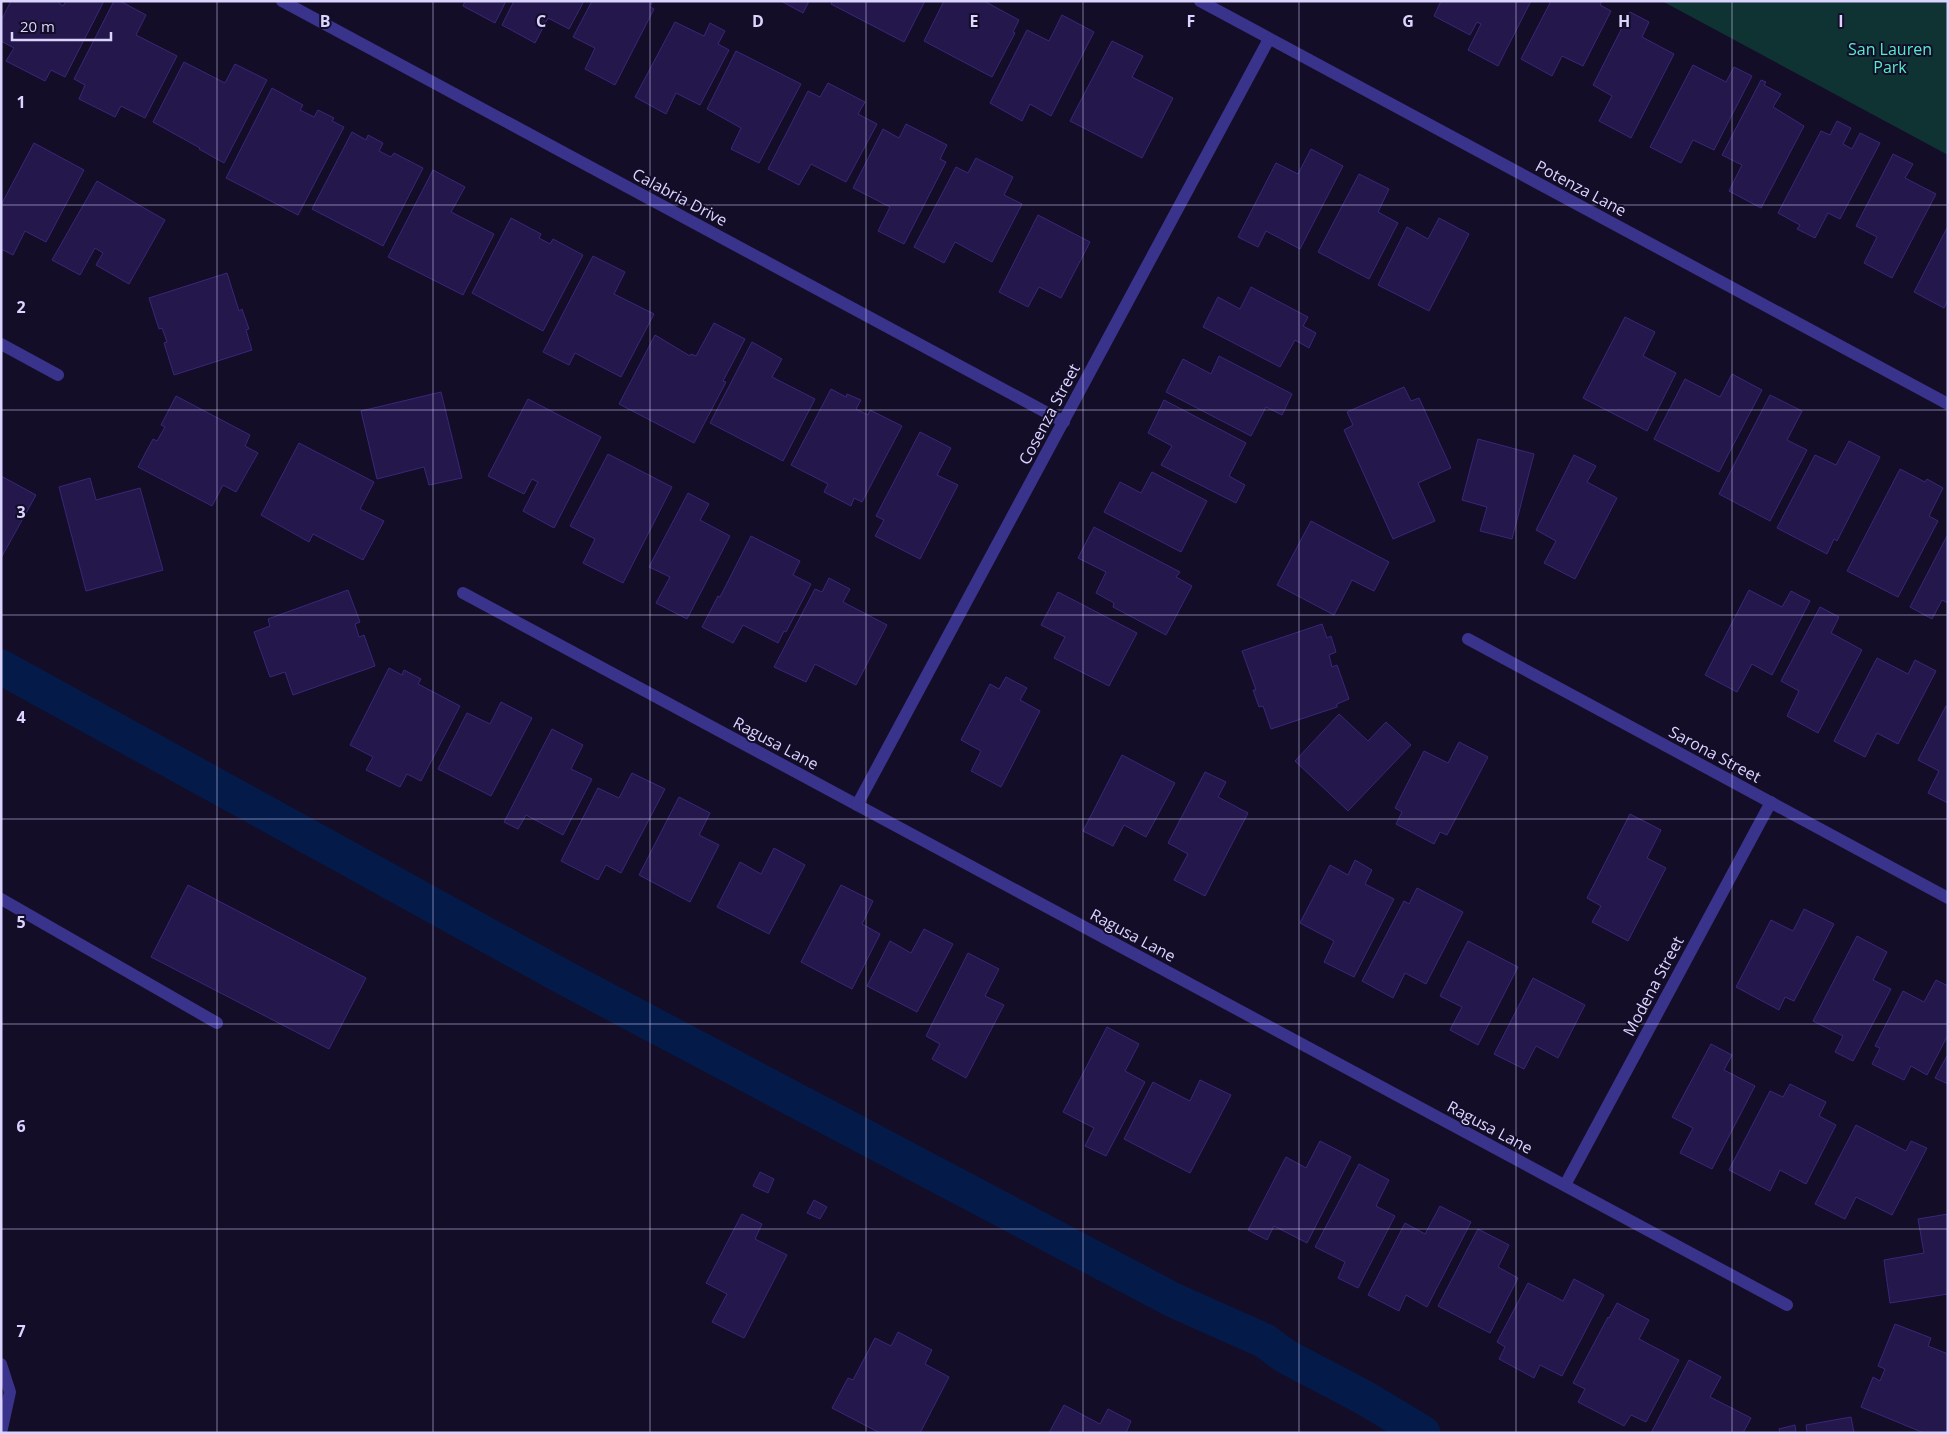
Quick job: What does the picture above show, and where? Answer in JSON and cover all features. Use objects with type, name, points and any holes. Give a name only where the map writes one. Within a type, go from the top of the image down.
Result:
[{"type":"street","name":"Calabria Drive","points":[[282,1],[1064,422]]},
{"type":"street","name":"Potenza Lane","points":[[1200,1],[1948,404]]},
{"type":"street","name":"Cosenza Street","points":[[857,805],[1269,39]]},
{"type":"street","points":[[1,344],[58,375]]},
{"type":"street","name":"Ragusa Lane","points":[[463,593],[1788,1305]]},
{"type":"street","name":"Sarona Street","points":[[1468,639],[1948,898]]},
{"type":"street","name":"Modena Street","points":[[1565,1185],[1771,802]]},
{"type":"street","points":[[1,899],[217,1023]]},
{"type":"street","points":[[1,1364],[10,1392],[1,1433]]},
{"type":"green space","name":"San Lauren Park","points":[[1662,1],[1948,1],[1948,155]]},
{"type":"building","points":[[11,1],[60,1],[59,3],[63,6],[66,1],[104,1],[65,77],[51,70],[45,81],[6,61],[14,48],[1,41],[1,21]]},
{"type":"building","points":[[114,1],[120,1],[146,15],[136,35],[177,56],[145,118],[121,106],[115,117],[79,99],[85,85],[74,79]]},
{"type":"building","points":[[465,1],[506,1],[495,23],[463,6]]},
{"type":"building","points":[[514,1],[584,1],[569,29],[548,18],[535,43],[502,25]]},
{"type":"building","points":[[592,1],[648,1],[652,3],[650,7],[654,9],[615,85],[585,69],[595,48],[573,37]]},
{"type":"building","points":[[781,1],[809,1],[803,13]]},
{"type":"building","points":[[832,1],[925,1],[904,42],[831,4]]},
{"type":"building","points":[[944,1],[984,1],[1019,20],[1013,32],[1015,33],[992,77],[924,41]]},
{"type":"building","points":[[1441,1],[1531,1],[1498,66],[1468,50],[1481,24],[1477,22],[1470,35],[1434,16]]},
{"type":"building","points":[[1551,1],[1602,1],[1600,5],[1611,11],[1583,66],[1562,56],[1552,76],[1521,59]]},
{"type":"building","points":[[1630,12],[1649,22],[1642,37],[1674,54],[1631,138],[1599,121],[1612,96],[1593,85]]},
{"type":"building","points":[[1062,15],[1094,32],[1051,116],[1030,104],[1022,121],[990,103],[1027,30],[1049,41]]},
{"type":"building","points":[[675,22],[704,36],[710,23],[725,31],[718,44],[729,50],[700,105],[676,93],[666,114],[635,97]]},
{"type":"building","points":[[1112,41],[1143,56],[1132,77],[1173,98],[1142,158],[1070,121]]},
{"type":"building","points":[[736,51],[801,84],[759,163],[731,149],[741,128],[707,109]]},
{"type":"building","points":[[184,62],[225,83],[235,64],[267,80],[224,163],[153,122]]},
{"type":"building","points":[[1693,65],[1726,82],[1734,67],[1752,76],[1714,150],[1693,140],[1681,163],[1650,147]]},
{"type":"building","points":[[1761,80],[1766,82],[1764,85],[1781,94],[1773,107],[1804,126],[1761,208],[1729,191],[1742,165],[1722,155]]},
{"type":"building","points":[[828,83],[865,102],[858,114],[877,124],[846,182],[811,164],[799,185],[768,169],[808,91],[820,97]]},
{"type":"building","points":[[272,88],[303,105],[300,110],[314,117],[318,110],[334,118],[332,121],[344,127],[298,215],[226,178]]},
{"type":"building","points":[[1837,121],[1851,128],[1843,144],[1852,149],[1860,133],[1880,143],[1840,219],[1828,213],[1815,238],[1797,229],[1800,225],[1778,213],[1821,131],[1830,135]]},
{"type":"building","points":[[906,124],[947,145],[940,159],[946,162],[904,244],[878,231],[890,207],[853,188],[883,129],[899,138]]},
{"type":"building","points":[[352,132],[366,140],[368,135],[383,143],[379,151],[391,157],[394,153],[423,168],[383,246],[312,209]]},
{"type":"building","points":[[34,143],[84,170],[46,242],[25,231],[13,255],[1,249],[1,205]]},
{"type":"building","points":[[1311,149],[1343,166],[1300,249],[1266,231],[1258,247],[1238,237],[1276,163],[1298,174]]},
{"type":"building","points":[[1893,154],[1913,164],[1905,178],[1936,194],[1892,278],[1864,263],[1877,237],[1856,226]]},
{"type":"building","points":[[976,158],[1013,177],[1004,195],[1022,204],[992,262],[955,242],[944,263],[914,247],[956,167],[968,173]]},
{"type":"building","points":[[433,170],[465,187],[451,212],[494,234],[463,295],[388,257]]},
{"type":"building","points":[[1359,174],[1389,189],[1378,212],[1398,223],[1369,279],[1318,252]]},
{"type":"building","points":[[97,181],[165,220],[129,284],[96,265],[103,253],[95,248],[80,275],[52,260]]},
{"type":"building","points":[[1038,215],[1090,242],[1061,298],[1039,287],[1028,307],[999,292]]},
{"type":"building","points":[[511,218],[541,234],[539,238],[550,244],[553,239],[583,255],[543,331],[472,293]]},
{"type":"building","points":[[1439,218],[1469,234],[1429,311],[1378,285],[1407,227],[1428,239]]},
{"type":"building","points":[[1948,226],[1948,300],[1944,308],[1914,292]]},
{"type":"building","points":[[593,256],[625,272],[614,294],[654,314],[621,377],[575,353],[569,365],[543,352]]},
{"type":"building","points":[[227,273],[239,311],[242,309],[249,329],[246,330],[252,350],[174,375],[164,343],[167,342],[162,328],[159,329],[149,298]]},
{"type":"building","points":[[1251,287],[1308,317],[1303,326],[1316,333],[1309,348],[1295,340],[1280,367],[1203,327],[1218,297],[1240,309]]},
{"type":"building","points":[[1625,317],[1655,332],[1643,356],[1676,373],[1647,431],[1583,398]]},
{"type":"building","points":[[714,323],[745,339],[723,381],[726,382],[694,443],[619,404],[655,335],[690,356],[691,354],[696,356]]},
{"type":"building","points":[[752,342],[782,359],[772,377],[815,399],[783,461],[710,423]]},
{"type":"building","points":[[1219,356],[1292,394],[1282,415],[1266,407],[1251,436],[1166,392],[1183,359],[1211,374]]},
{"type":"building","points":[[1732,374],[1762,390],[1719,472],[1654,439],[1685,379],[1720,397]]},
{"type":"building","points":[[1404,387],[1411,401],[1419,398],[1451,468],[1418,483],[1435,521],[1393,539],[1344,430],[1353,425],[1347,412]]},
{"type":"building","points":[[831,389],[846,397],[847,394],[861,400],[856,409],[868,415],[870,410],[902,426],[862,502],[854,498],[851,506],[824,492],[828,484],[791,465]]},
{"type":"building","points":[[441,392],[462,478],[429,485],[424,467],[377,479],[361,411]]},
{"type":"building","points":[[1770,395],[1802,411],[1787,440],[1807,450],[1770,521],[1719,494]]},
{"type":"building","points":[[176,396],[250,435],[245,446],[258,453],[236,492],[223,485],[212,506],[138,467],[153,439],[157,441],[165,427],[161,425]]},
{"type":"building","points":[[528,399],[601,437],[554,528],[523,511],[538,482],[532,479],[524,494],[488,476]]},
{"type":"building","points":[[1164,400],[1246,443],[1229,476],[1245,485],[1236,503],[1161,465],[1172,446],[1148,433]]},
{"type":"building","points":[[920,432],[951,448],[937,475],[958,485],[920,559],[875,536],[884,520],[876,516]]},
{"type":"building","points":[[1478,439],[1534,454],[1512,539],[1480,531],[1487,507],[1462,500]]},
{"type":"building","points":[[1849,441],[1880,457],[1837,541],[1834,539],[1827,554],[1777,528],[1815,455],[1836,465]]},
{"type":"building","points":[[299,443],[374,482],[360,509],[384,521],[363,560],[313,534],[309,542],[261,515]]},
{"type":"building","points":[[608,454],[672,487],[623,583],[583,563],[595,539],[570,526]]},
{"type":"building","points":[[1574,455],[1596,466],[1587,482],[1617,498],[1575,579],[1544,563],[1556,541],[1536,530]]},
{"type":"building","points":[[1900,469],[1925,482],[1927,479],[1943,488],[1929,516],[1938,521],[1898,597],[1847,571]]},
{"type":"building","points":[[1152,472],[1207,501],[1181,552],[1104,512],[1120,482],[1141,493]]},
{"type":"building","points":[[1,476],[36,495],[1,558]]},
{"type":"building","points":[[90,478],[96,500],[140,488],[163,570],[86,591],[59,487]]},
{"type":"building","points":[[688,493],[709,504],[700,520],[730,536],[687,619],[656,603],[670,577],[649,567]]},
{"type":"building","points":[[1311,521],[1389,562],[1374,591],[1352,580],[1334,615],[1277,585]]},
{"type":"building","points":[[1094,527],[1180,572],[1176,577],[1192,586],[1166,635],[1113,607],[1114,603],[1096,593],[1106,572],[1078,558]]},
{"type":"building","points":[[1948,534],[1948,603],[1942,600],[1932,619],[1910,607]]},
{"type":"building","points":[[751,536],[800,561],[793,575],[811,584],[786,632],[784,631],[778,643],[743,625],[733,643],[702,627],[718,596],[720,597]]},
{"type":"building","points":[[829,578],[850,589],[843,602],[887,625],[856,685],[815,664],[806,682],[774,667],[815,589],[822,592]]},
{"type":"building","points":[[348,590],[360,622],[355,624],[359,637],[364,635],[375,666],[293,695],[285,672],[270,677],[254,632],[270,626],[268,619]]},
{"type":"building","points":[[1749,590],[1782,607],[1791,591],[1810,601],[1772,675],[1752,664],[1737,692],[1705,675]]},
{"type":"building","points":[[1058,592],[1137,633],[1109,686],[1054,658],[1065,637],[1041,625]]},
{"type":"building","points":[[1820,607],[1839,617],[1831,633],[1862,650],[1818,733],[1787,716],[1799,691],[1781,681]]},
{"type":"building","points":[[1322,624],[1327,638],[1331,636],[1336,652],[1329,655],[1332,667],[1337,665],[1349,699],[1337,704],[1337,707],[1271,729],[1263,706],[1259,707],[1253,690],[1256,690],[1242,651]]},
{"type":"building","points":[[1877,658],[1908,674],[1915,660],[1936,671],[1898,744],[1877,733],[1865,757],[1834,741]]},
{"type":"building","points":[[389,668],[402,675],[404,670],[421,679],[418,684],[460,706],[421,781],[407,774],[400,787],[366,770],[373,757],[350,745]]},
{"type":"building","points":[[1006,677],[1027,688],[1020,700],[1040,711],[1001,787],[971,771],[981,751],[961,740],[990,684],[999,689]]},
{"type":"building","points":[[501,702],[532,718],[491,796],[438,769],[467,713],[490,724]]},
{"type":"building","points":[[1946,706],[1948,707],[1948,803],[1928,793],[1939,771],[1918,760]]},
{"type":"building","points":[[1339,714],[1368,741],[1386,722],[1411,745],[1348,811],[1295,761]]},
{"type":"building","points":[[552,729],[583,745],[571,769],[592,779],[563,835],[526,815],[518,829],[504,822]]},
{"type":"building","points":[[1459,742],[1488,757],[1447,835],[1440,832],[1434,844],[1396,824],[1402,812],[1395,808],[1424,751],[1448,763]]},
{"type":"building","points":[[1122,755],[1175,783],[1146,837],[1124,825],[1113,846],[1083,831]]},
{"type":"building","points":[[1205,772],[1226,782],[1218,797],[1248,813],[1205,896],[1174,880],[1188,854],[1168,843]]},
{"type":"building","points":[[632,773],[665,789],[621,873],[606,865],[598,880],[561,861],[598,788],[619,798]]},
{"type":"building","points":[[679,797],[710,813],[699,835],[719,845],[690,902],[639,875]]},
{"type":"building","points":[[1630,814],[1661,830],[1647,858],[1666,868],[1628,941],[1592,922],[1601,906],[1587,898]]},
{"type":"building","points":[[774,848],[805,865],[769,934],[717,907],[740,862],[761,874]]},
{"type":"building","points":[[1355,860],[1372,870],[1365,884],[1394,899],[1354,977],[1324,962],[1334,941],[1300,923],[1330,865],[1348,875]]},
{"type":"building","points":[[188,885],[366,978],[329,1049],[151,957]]},
{"type":"building","points":[[841,885],[873,901],[862,924],[880,934],[852,989],[801,962]]},
{"type":"building","points":[[1417,888],[1463,912],[1426,984],[1405,973],[1393,998],[1362,981],[1404,901],[1409,904]]},
{"type":"building","points":[[1804,909],[1834,924],[1794,1001],[1785,997],[1779,1010],[1736,987],[1771,920],[1793,931]]},
{"type":"building","points":[[924,929],[953,944],[917,1012],[867,986],[890,941],[911,953]]},
{"type":"building","points":[[1857,936],[1887,952],[1873,980],[1891,989],[1853,1061],[1835,1052],[1843,1036],[1813,1021]]},
{"type":"building","points":[[1468,941],[1518,967],[1478,1045],[1450,1030],[1462,1007],[1440,996]]},
{"type":"building","points":[[968,953],[999,969],[985,996],[1004,1005],[966,1078],[932,1059],[940,1044],[926,1036]]},
{"type":"building","points":[[1533,978],[1585,1005],[1558,1058],[1536,1046],[1524,1069],[1494,1054]]},
{"type":"building","points":[[1936,980],[1948,986],[1948,1035],[1927,1075],[1911,1066],[1904,1080],[1872,1064],[1880,1048],[1875,1046],[1903,991],[1924,1002]]},
{"type":"building","points":[[1107,1027],[1139,1044],[1125,1071],[1145,1082],[1106,1156],[1085,1146],[1094,1128],[1063,1112]]},
{"type":"building","points":[[1711,1044],[1732,1055],[1724,1070],[1755,1086],[1712,1169],[1680,1153],[1693,1128],[1672,1117]]},
{"type":"building","points":[[1948,1054],[1948,1084],[1935,1078]]},
{"type":"building","points":[[1200,1080],[1231,1095],[1190,1173],[1124,1139],[1153,1082],[1190,1101]]},
{"type":"building","points":[[1790,1084],[1826,1102],[1819,1116],[1836,1125],[1806,1184],[1780,1170],[1770,1191],[1729,1170],[1770,1091],[1783,1097]]},
{"type":"building","points":[[1856,1125],[1906,1151],[1911,1141],[1927,1148],[1892,1215],[1856,1197],[1845,1219],[1815,1204]]},
{"type":"building","points":[[1320,1141],[1351,1157],[1307,1243],[1274,1226],[1267,1240],[1248,1230],[1286,1157],[1306,1168]]},
{"type":"building","points":[[1359,1164],[1389,1180],[1376,1206],[1395,1216],[1358,1288],[1338,1278],[1345,1262],[1315,1247]]},
{"type":"building","points":[[760,1172],[774,1179],[768,1193],[753,1186]]},
{"type":"building","points":[[814,1200],[827,1207],[820,1219],[807,1213]]},
{"type":"building","points":[[1440,1206],[1471,1222],[1427,1307],[1406,1295],[1399,1311],[1368,1295],[1405,1223],[1425,1234]]},
{"type":"building","points":[[742,1214],[762,1224],[755,1239],[787,1255],[744,1338],[712,1322],[727,1294],[706,1283]]},
{"type":"building","points":[[1948,1214],[1948,1294],[1890,1303],[1884,1260],[1924,1253],[1918,1219]]},
{"type":"building","points":[[1478,1229],[1509,1245],[1498,1267],[1518,1278],[1490,1333],[1438,1306]]},
{"type":"building","points":[[1574,1279],[1604,1295],[1562,1376],[1540,1365],[1534,1378],[1499,1359],[1505,1347],[1497,1342],[1528,1283],[1563,1301]]},
{"type":"building","points":[[1617,1303],[1649,1320],[1639,1339],[1679,1360],[1646,1422],[1631,1415],[1624,1426],[1578,1402],[1585,1389],[1573,1383]]},
{"type":"building","points":[[1895,1324],[1931,1338],[1928,1346],[1948,1354],[1948,1427],[1946,1433],[1924,1433],[1861,1407],[1873,1377],[1880,1381],[1885,1369],[1878,1366]]},
{"type":"building","points":[[898,1332],[932,1350],[925,1364],[949,1377],[920,1433],[880,1433],[832,1408],[848,1378],[853,1380],[875,1338],[891,1346]]},
{"type":"building","points":[[1689,1360],[1721,1377],[1710,1397],[1751,1418],[1743,1433],[1651,1433]]},
{"type":"building","points":[[1064,1405],[1100,1424],[1108,1409],[1131,1421],[1126,1433],[1049,1433]]},
{"type":"building","points":[[1851,1417],[1854,1433],[1804,1433],[1807,1432],[1806,1425]]},
{"type":"building","points":[[1795,1425],[1796,1433],[1780,1433],[1779,1429]]},
{"type":"waterway","points":[[1,667],[565,978],[1173,1300],[1265,1341],[1285,1356],[1365,1398],[1423,1433]]}]
